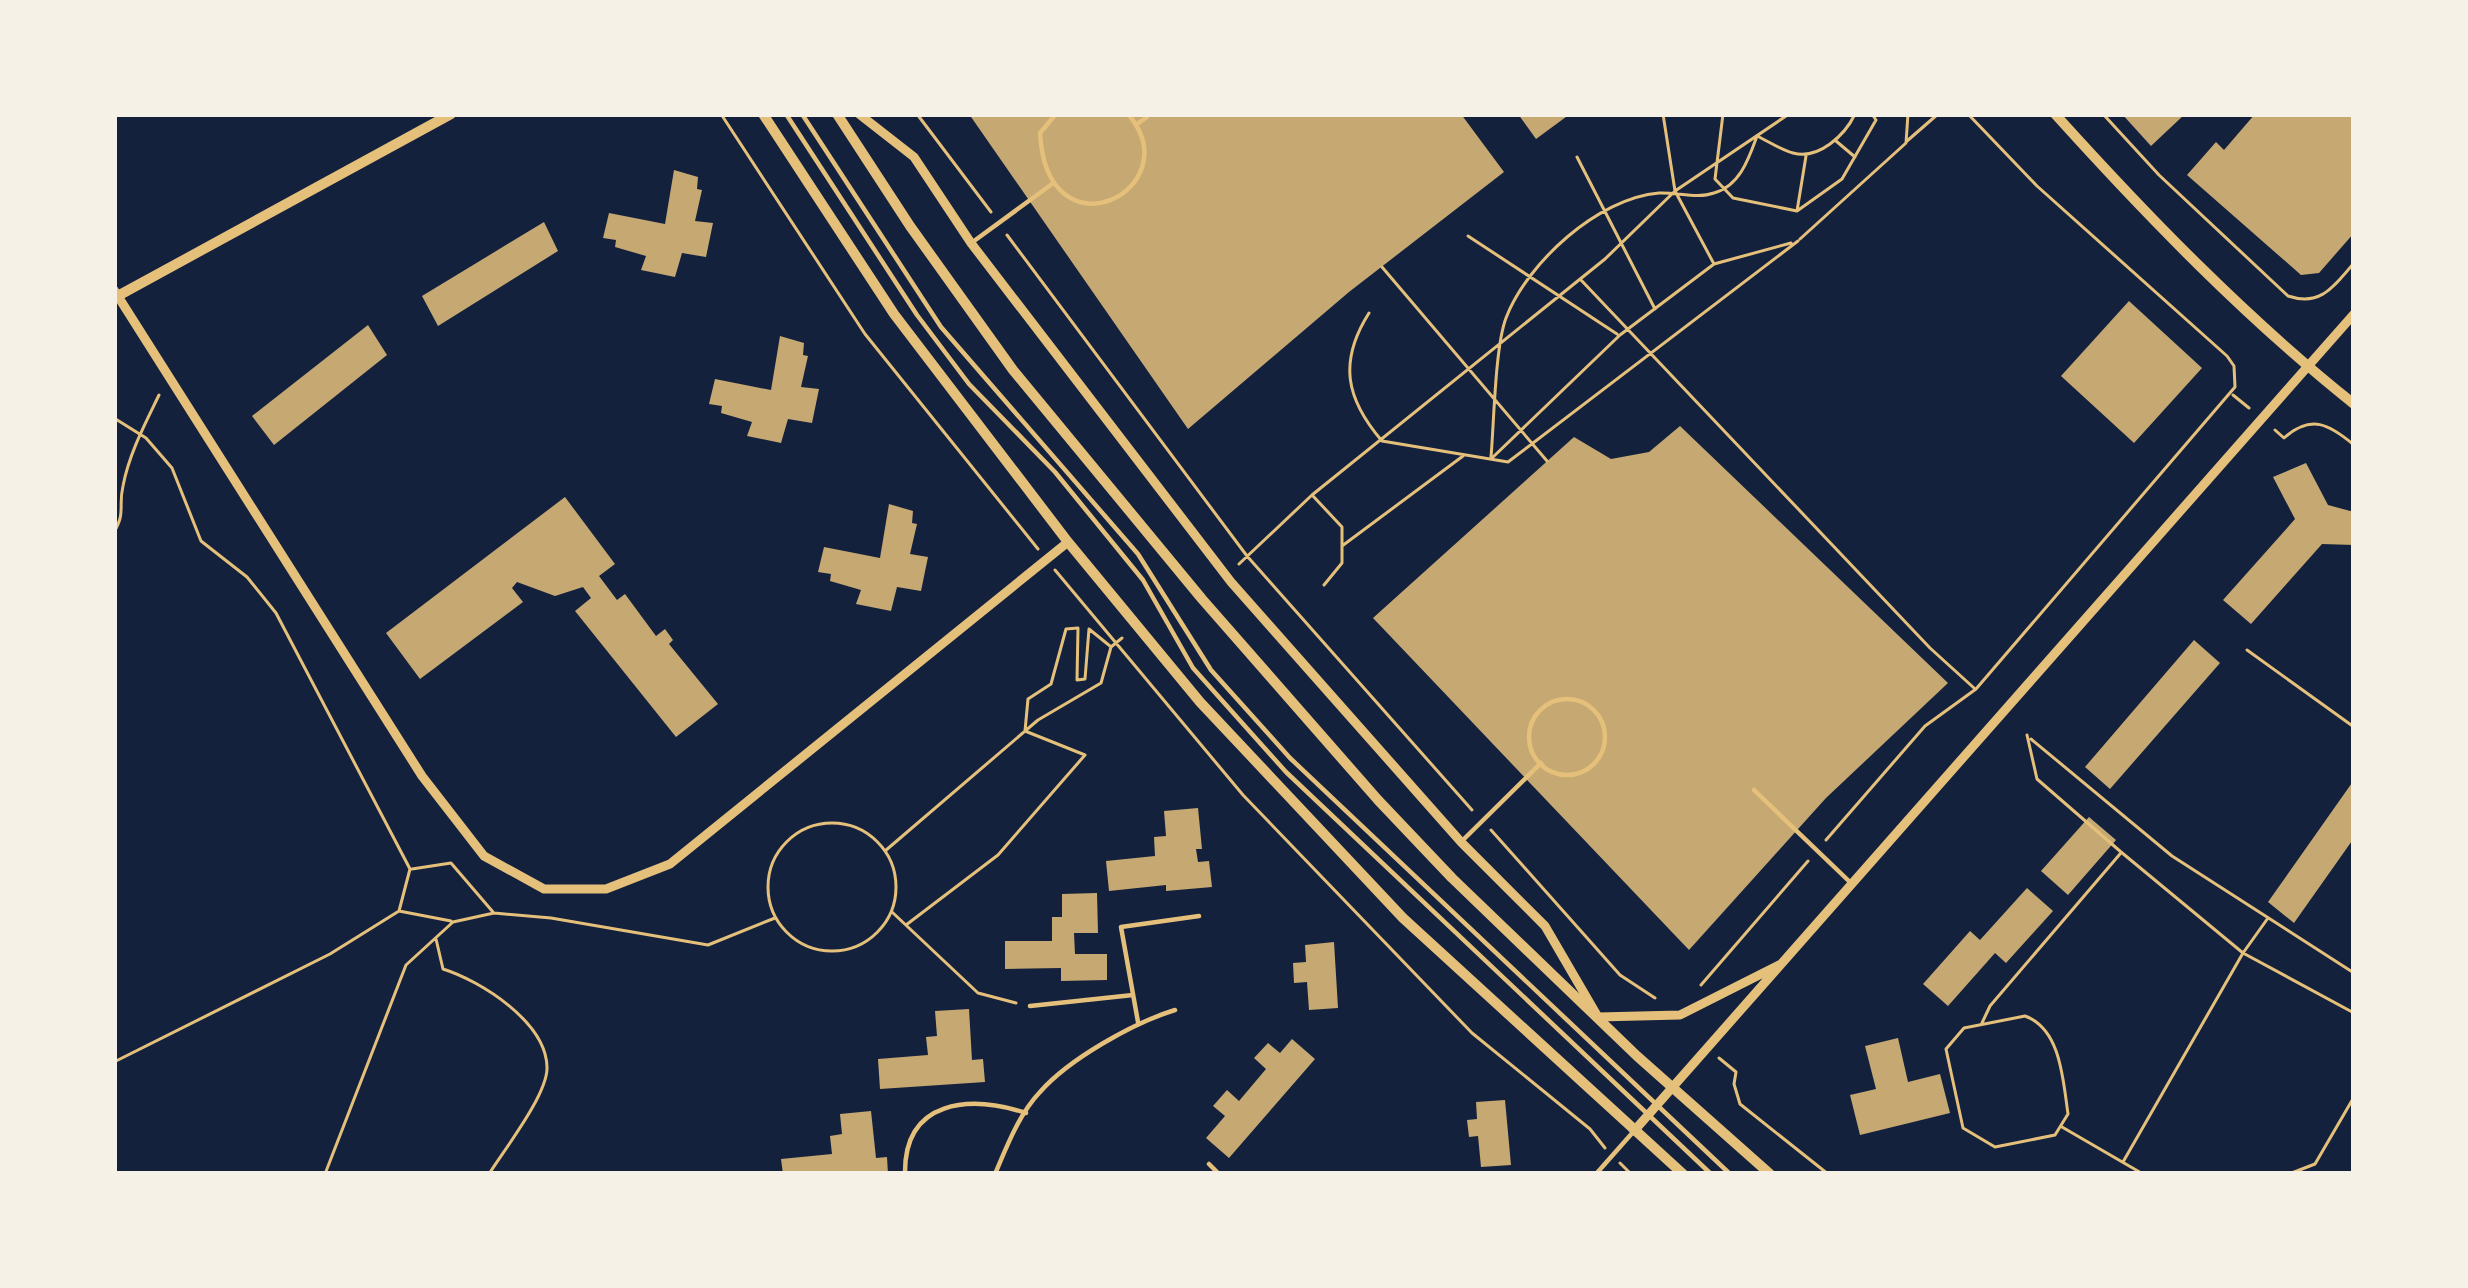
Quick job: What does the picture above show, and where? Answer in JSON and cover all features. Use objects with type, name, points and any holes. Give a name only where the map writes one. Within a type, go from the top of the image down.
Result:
[{"type":"street","points":[[451,114],[115,295],[422,776],[484,856],[544,889],[606,890],[670,863],[1068,542]]},
{"type":"street","points":[[764,114],[894,314],[1068,542],[1259,769],[1403,918],[1683,1174]]},
{"type":"street","points":[[837,114],[1013,370],[1202,598],[1413,839],[1672,1088],[1770,1174]]},
{"type":"street","points":[[860,114],[914,157],[971,243],[1226,576],[1461,842],[1545,926],[1598,1017]]},
{"type":"street","points":[[2055,114],[2143,211],[2307,367],[2354,404]]},
{"type":"street","points":[[1634,1131],[2354,314]]},
{"type":"street","points":[[1598,1017],[1680,1015],[1781,964]]},
{"type":"lane","points":[[786,114],[917,315],[969,385],[1054,472],[1143,580],[1193,668],[1286,772],[1711,1174]]},
{"type":"lane","points":[[802,114],[941,327],[1138,554],[1211,670],[1290,758],[1730,1174]]},
{"type":"lane","points":[[1056,114],[1040,133],[1041,159],[1052,184],[1073,202],[1099,205],[1123,196],[1140,175],[1145,147],[1128,114]]},
{"type":"lane","points":[[1137,124],[1147,116]]},
{"type":"lane","points":[[971,243],[1052,184]]},
{"type":"lane","points":[[1556,699],[1576,699],[1594,711],[1606,728],[1605,748],[1596,765],[1580,775],[1561,775],[1541,763],[1530,747],[1528,728],[1538,710],[1556,699]]},
{"type":"lane","points":[[1594,711],[1602,704]]},
{"type":"lane","points":[[1461,842],[1541,763]]},
{"type":"lane","points":[[1754,790],[1852,884]]},
{"type":"lane","points":[[1138,1022],[1121,927],[1199,916]]},
{"type":"lane","points":[[1030,1006],[1133,995]]},
{"type":"lane","points":[[995,1174],[1040,1091],[1138,1022],[1175,1010]]},
{"type":"lane","points":[[905,1174],[911,1137],[931,1113],[963,1103],[992,1103],[1026,1113]]},
{"type":"lane","points":[[1596,1174],[1634,1131]]},
{"type":"lane","points":[[1209,1164],[1219,1174]]},
{"type":"path","points":[[916,114],[1247,556],[1620,975],[1663,1001]]},
{"type":"path","points":[[1663,114],[1675,193],[1714,264]]},
{"type":"path","points":[[1723,114],[1715,179],[1733,198],[1797,211],[1842,179],[1874,117],[1881,114]]},
{"type":"path","points":[[1226,576],[1312,495],[1580,279],[1675,193],[1790,114]]},
{"type":"path","points":[[1757,136],[1792,153],[1807,154],[1844,133],[1855,114]]},
{"type":"path","points":[[1906,143],[1908,114]]},
{"type":"path","points":[[1369,313],[1355,335],[1349,358],[1358,413],[1382,441],[1508,462],[1798,241],[1937,114]]},
{"type":"path","points":[[2103,114],[2159,175],[2288,296],[2314,300],[2327,294],[2354,263]]},
{"type":"path","points":[[1699,987],[1925,726],[1976,689],[2232,394],[2236,377],[2227,356],[2037,186],[1970,116]]},
{"type":"path","points":[[1491,459],[1504,320],[1531,277],[1566,237],[1606,213],[1656,194],[1700,195],[1724,188],[1742,172],[1757,136]]},
{"type":"path","points":[[1835,140],[1855,157]]},
{"type":"path","points":[[1797,211],[1807,154]]},
{"type":"path","points":[[1577,157],[1655,309]]},
{"type":"path","points":[[1468,236],[1620,335]]},
{"type":"path","points":[[1491,459],[1620,335],[1714,264],[1798,241]]},
{"type":"path","points":[[1382,267],[1546,460]]},
{"type":"path","points":[[1580,279],[1930,648],[1976,689]]},
{"type":"path","points":[[114,532],[124,516],[121,491],[160,393]]},
{"type":"path","points":[[114,418],[140,434],[172,468],[201,541],[247,577],[276,613],[410,869],[399,910],[330,954],[114,1062]]},
{"type":"path","points":[[2284,438],[2305,423],[2318,423],[2330,425],[2354,445]]},
{"type":"path","points":[[1342,546],[1465,455]]},
{"type":"path","points":[[1312,495],[1342,527],[1342,563],[1324,585]]},
{"type":"path","points":[[885,851],[1025,730],[1101,682],[1112,647],[1138,626]]},
{"type":"path","points":[[1025,730],[1028,699],[1051,684],[1066,629],[1078,628],[1076,680],[1085,679],[1089,629],[1112,647]]},
{"type":"path","points":[[2247,650],[2354,727]]},
{"type":"path","points":[[906,926],[998,855],[1084,755],[1025,730]]},
{"type":"path","points":[[2354,973],[2172,856],[2027,735],[2037,778],[2121,852],[2243,953],[2354,1013]]},
{"type":"path","points":[[830,823],[850,826],[885,851],[896,891],[891,911],[865,942],[845,950],[804,946],[775,918],[768,897],[776,856],[808,828],[830,823]]},
{"type":"path","points":[[1982,1023],[1990,1006],[2121,852]]},
{"type":"path","points":[[410,869],[451,863],[494,914]]},
{"type":"path","points":[[399,910],[453,922],[494,914],[551,918],[708,945],[775,918]]},
{"type":"path","points":[[891,911],[978,994],[1030,1006]]},
{"type":"path","points":[[2123,1162],[2243,953],[2268,918]]},
{"type":"path","points":[[326,1174],[406,965],[453,922]]},
{"type":"path","points":[[436,938],[443,969],[471,978],[532,1025],[547,1067],[534,1104],[489,1174]]},
{"type":"path","points":[[2025,1016],[2049,1032],[2067,1108],[2061,1127],[2049,1137],[2001,1147],[1963,1128],[1946,1049],[1964,1028],[1982,1023],[2025,1016]]},
{"type":"path","points":[[1736,1072],[1740,1104],[1828,1174]]},
{"type":"path","points":[[2289,1174],[2315,1164],[2354,1097]]},
{"type":"path","points":[[2061,1127],[2144,1174]]},
{"type":"path","points":[[1630,1173],[1644,1174]]},
{"type":"building","points":[[969,114],[1461,114],[1504,172],[1349,292],[1188,429]]},
{"type":"building","points":[[1518,114],[1570,114],[1536,139]]},
{"type":"building","points":[[2122,114],[2185,114],[2151,146]]},
{"type":"building","points":[[2255,114],[2354,114],[2354,233],[2319,273],[2301,275],[2187,175],[2216,142],[2224,150]]},
{"type":"building","points":[[674,170],[698,177],[697,189],[702,190],[695,221],[713,223],[706,257],[682,253],[675,277],[641,270],[646,256],[615,247],[616,240],[603,238],[609,213],[665,224]]},
{"type":"building","points":[[544,222],[558,251],[438,326],[422,296]]},
{"type":"building","points":[[2129,301],[2202,368],[2134,443],[2061,376]]},
{"type":"building","points":[[368,325],[387,355],[274,445],[252,416]]},
{"type":"building","points":[[780,336],[804,343],[803,355],[808,356],[801,387],[819,389],[812,423],[788,419],[781,443],[747,436],[752,422],[721,413],[722,406],[709,404],[715,379],[771,390]]},
{"type":"building","points":[[1680,426],[1948,683],[1826,798],[1689,950],[1373,618],[1574,437],[1611,459],[1649,452]]},
{"type":"building","points":[[2306,463],[2328,505],[2354,512],[2354,545],[2322,544],[2251,624],[2223,600],[2295,519],[2273,477]]},
{"type":"building","points":[[565,497],[615,564],[599,576],[617,600],[625,594],[656,636],[665,629],[673,640],[669,644],[718,704],[676,737],[575,611],[591,598],[583,587],[555,596],[517,582],[512,588],[523,602],[420,679],[386,633]]},
{"type":"building","points":[[889,504],[913,511],[912,523],[917,524],[910,554],[928,557],[921,591],[897,587],[891,611],[856,604],[861,590],[830,581],[831,574],[818,572],[824,547],[880,558]]},
{"type":"building","points":[[2194,640],[2220,663],[2110,789],[2085,767]]},
{"type":"building","points":[[2354,780],[2354,838],[2294,923],[2268,902]]},
{"type":"building","points":[[1198,808],[1202,849],[1196,849],[1198,862],[1209,861],[1212,887],[1166,891],[1166,885],[1109,891],[1106,861],[1155,856],[1154,837],[1166,836],[1164,811]]},
{"type":"building","points":[[2089,817],[2116,840],[2068,895],[2041,871]]},
{"type":"building","points":[[2027,888],[2053,911],[2006,963],[1995,953],[1948,1006],[1923,984],[1970,931],[1980,940]]},
{"type":"building","points":[[1097,893],[1098,933],[1074,933],[1075,954],[1107,954],[1107,980],[1061,981],[1061,968],[1005,969],[1005,941],[1052,941],[1052,917],[1062,917],[1062,894]]},
{"type":"building","points":[[1334,942],[1338,1008],[1309,1010],[1307,982],[1294,983],[1293,963],[1306,962],[1305,945]]},
{"type":"building","points":[[969,1009],[972,1060],[983,1059],[985,1082],[880,1089],[878,1059],[928,1055],[926,1037],[937,1036],[935,1011]]},
{"type":"building","points":[[1898,1038],[1908,1082],[1940,1074],[1950,1113],[1860,1135],[1850,1095],[1876,1089],[1865,1046]]},
{"type":"building","points":[[1292,1039],[1315,1059],[1229,1158],[1206,1138],[1225,1116],[1213,1106],[1227,1090],[1239,1101],[1266,1069],[1254,1058],[1268,1043],[1280,1053]]},
{"type":"building","points":[[1505,1100],[1511,1165],[1481,1167],[1478,1136],[1469,1137],[1467,1120],[1477,1119],[1476,1102]]},
{"type":"building","points":[[871,1111],[876,1158],[887,1157],[888,1174],[783,1174],[781,1159],[832,1154],[830,1136],[842,1134],[840,1114]]}]
